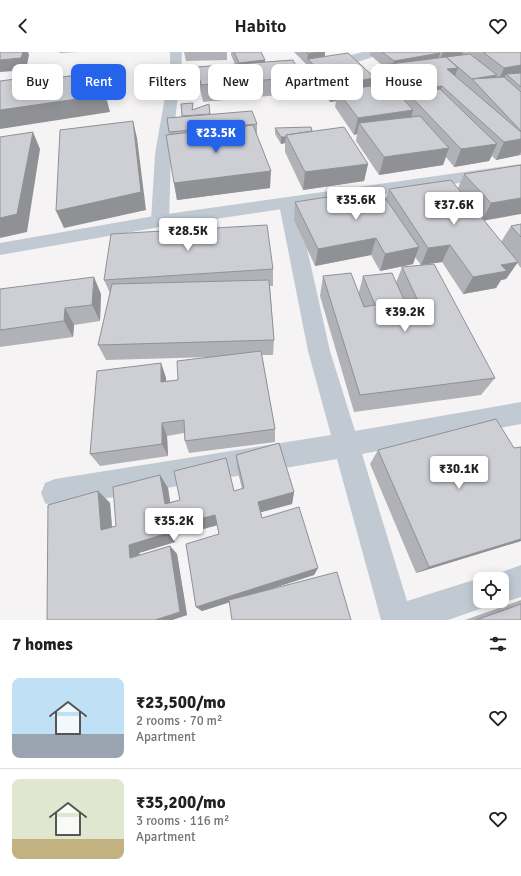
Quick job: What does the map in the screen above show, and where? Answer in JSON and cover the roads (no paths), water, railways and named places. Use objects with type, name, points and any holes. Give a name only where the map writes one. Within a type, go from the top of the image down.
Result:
[{"type":"street","points":[[176,52],[176,64]]},
{"type":"street","points":[[263,76],[285,74],[316,68],[347,61],[375,52]]},
{"type":"street","points":[[160,221],[163,154],[171,100]]},
{"type":"street","points":[[0,249],[160,221],[288,204],[521,169]]},
{"type":"street","points":[[288,204],[319,351],[398,620],[473,596]]},
{"type":"street","points":[[55,493],[346,446],[521,413]]},
{"type":"street","points":[[509,585],[521,581]]}]
